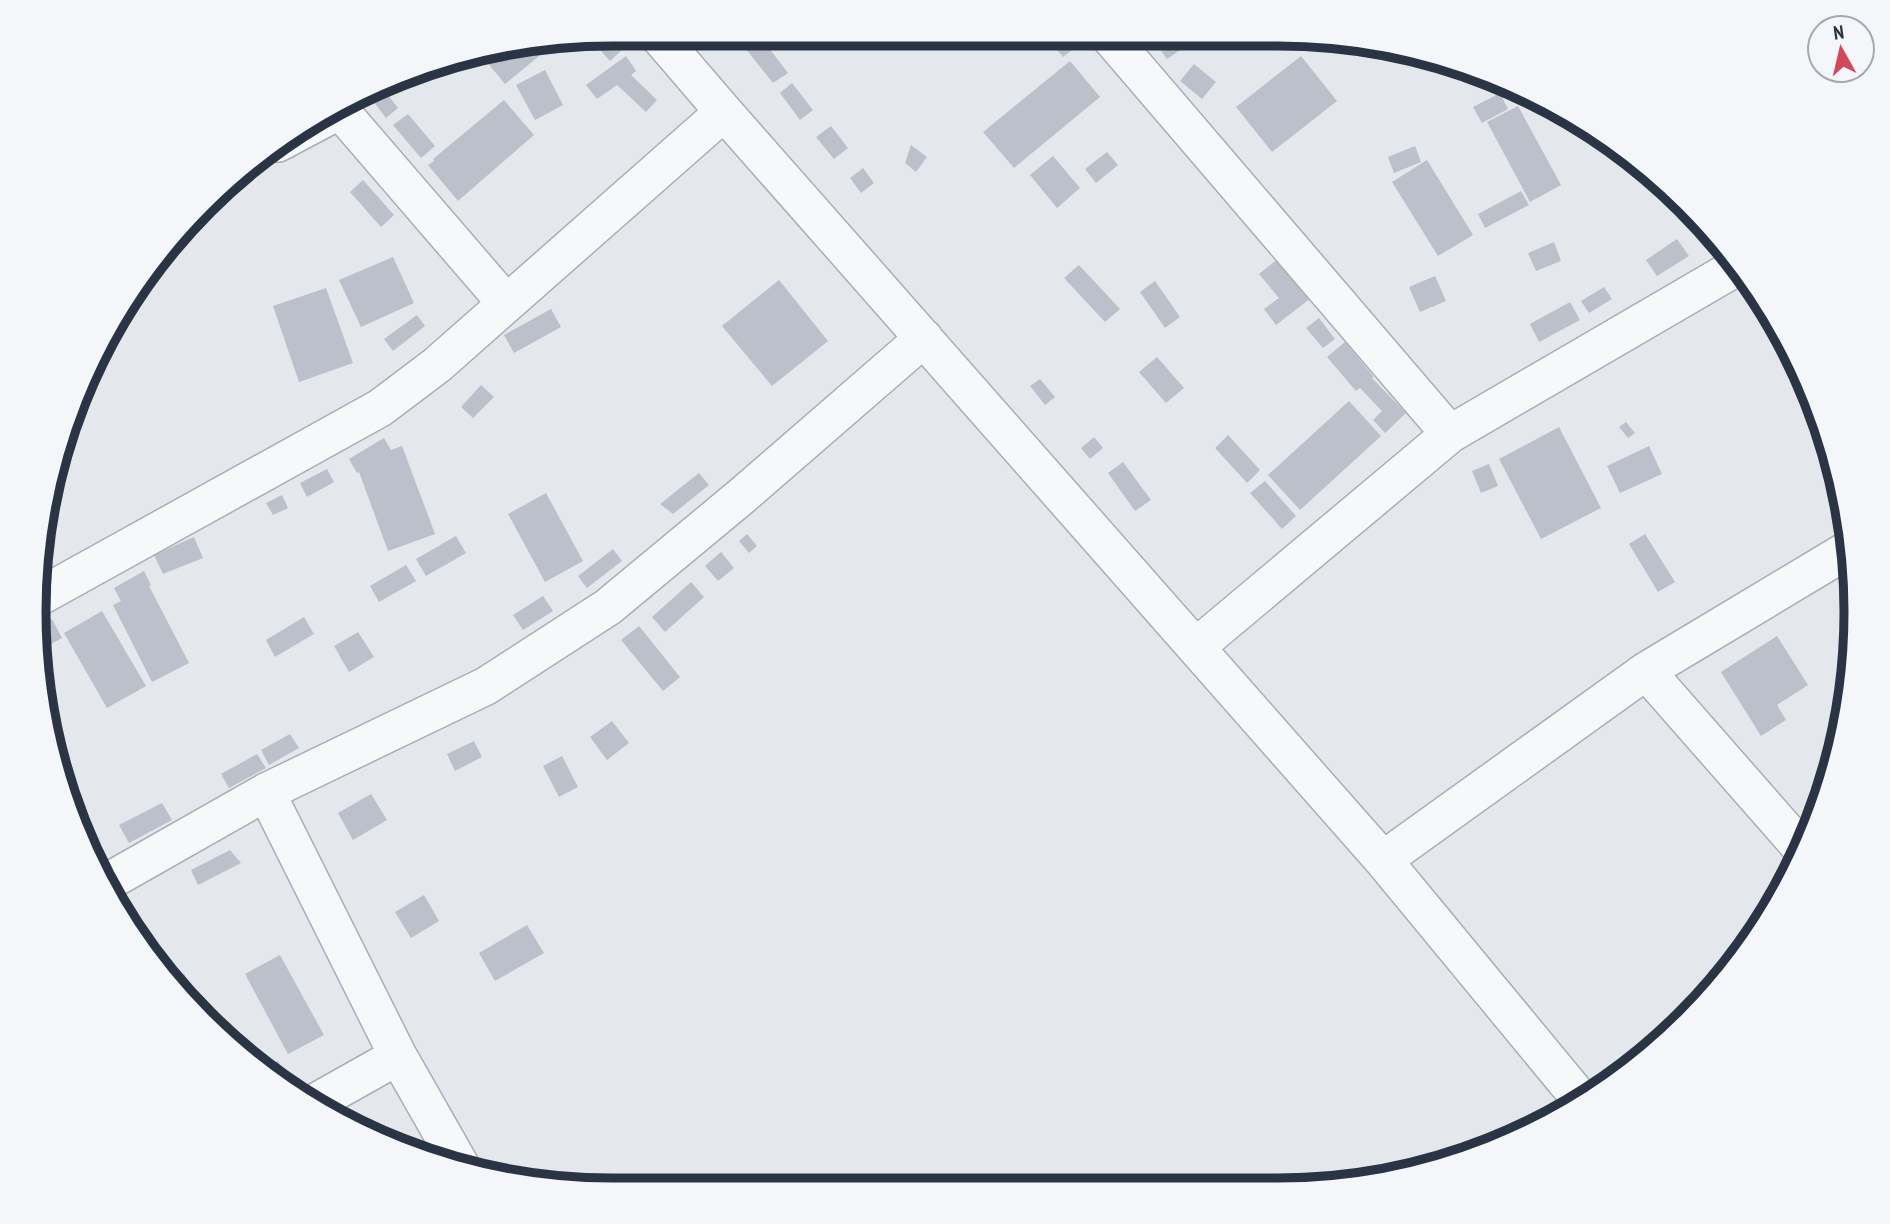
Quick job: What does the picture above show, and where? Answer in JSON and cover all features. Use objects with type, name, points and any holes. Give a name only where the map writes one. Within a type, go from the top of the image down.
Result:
[{"type":"street","points":[[667,46],[1383,860],[1576,1094]]},
{"type":"street","points":[[1118,46],[1450,434]]},
{"type":"street","points":[[47,593],[380,408],[437,365],[724,112]]},
{"type":"street","points":[[343,114],[506,303]]},
{"type":"street","points":[[1196,647],[1450,434],[1730,271]]},
{"type":"street","points":[[113,879],[266,792],[486,686],[608,607],[924,338]]},
{"type":"street","points":[[1383,860],[1646,671],[1841,554]]},
{"type":"street","points":[[1646,671],[1796,841]]},
{"type":"street","points":[[266,792],[398,1056],[455,1156]]},
{"type":"street","points":[[322,1099],[398,1056]]},
{"type":"building","points":[[597,46],[620,46],[623,49],[610,61]]},
{"type":"building","points":[[750,46],[767,46],[788,73],[773,83],[746,49]]},
{"type":"building","points":[[1054,46],[1077,46],[1063,57]]},
{"type":"building","points":[[1158,46],[1186,46],[1167,59]]},
{"type":"building","points":[[547,49],[505,84],[485,60]]},
{"type":"building","points":[[626,56],[636,71],[631,75],[657,100],[646,112],[617,85],[597,99],[586,85]]},
{"type":"building","points":[[1301,56],[1337,101],[1272,152],[1236,107]]},
{"type":"building","points":[[1070,61],[1100,97],[1014,168],[983,132]]},
{"type":"building","points":[[1194,64],[1216,82],[1202,99],[1180,81]]},
{"type":"building","points":[[545,70],[563,105],[535,120],[516,85]]},
{"type":"building","points":[[792,83],[813,110],[800,120],[780,93]]},
{"type":"building","points":[[386,93],[398,108],[386,118],[372,99]]},
{"type":"building","points":[[1500,93],[1508,109],[1482,123],[1473,107]]},
{"type":"building","points":[[504,100],[534,135],[458,201],[428,165]]},
{"type":"building","points":[[1518,106],[1561,185],[1530,202],[1487,122]]},
{"type":"building","points":[[408,114],[435,146],[421,158],[393,125]]},
{"type":"building","points":[[831,126],[848,148],[834,159],[816,137]]},
{"type":"building","points":[[911,145],[927,157],[916,172],[905,163]]},
{"type":"building","points":[[1415,146],[1421,162],[1394,173],[1388,157]]},
{"type":"building","points":[[1107,152],[1118,165],[1096,183],[1085,169]]},
{"type":"building","points":[[1053,156],[1080,188],[1057,208],[1030,175]]},
{"type":"building","points":[[1427,160],[1473,235],[1438,256],[1392,182]]},
{"type":"building","points":[[863,168],[874,183],[861,193],[850,178]]},
{"type":"building","points":[[363,180],[394,215],[381,227],[350,192]]},
{"type":"building","points":[[1521,191],[1529,205],[1485,228],[1478,214]]},
{"type":"building","points":[[1677,239],[1689,256],[1657,276],[1646,260]]},
{"type":"building","points":[[1554,242],[1561,261],[1536,271],[1528,253]]},
{"type":"building","points":[[393,257],[414,303],[361,327],[339,280]]},
{"type":"building","points":[[1279,258],[1311,298],[1276,325],[1264,309],[1279,298],[1259,274]]},
{"type":"building","points":[[1079,265],[1120,309],[1105,322],[1064,278]]},
{"type":"building","points":[[1435,276],[1446,301],[1420,312],[1409,287]]},
{"type":"building","points":[[779,280],[828,341],[772,386],[722,326]]},
{"type":"building","points":[[1155,281],[1180,317],[1165,328],[1140,292]]},
{"type":"building","points":[[1604,287],[1612,299],[1589,313],[1581,301]]},
{"type":"building","points":[[326,288],[353,363],[299,382],[273,306]]},
{"type":"building","points":[[1570,302],[1580,320],[1539,342],[1530,324]]},
{"type":"building","points":[[551,309],[561,327],[514,353],[504,335]]},
{"type":"building","points":[[417,315],[425,326],[393,351],[384,339]]},
{"type":"building","points":[[1319,318],[1335,339],[1323,348],[1306,328]]},
{"type":"building","points":[[1345,342],[1374,377],[1372,378],[1406,413],[1385,433],[1373,420],[1382,411],[1360,388],[1356,391],[1327,357]]},
{"type":"building","points":[[1157,357],[1184,388],[1166,403],[1139,372]]},
{"type":"building","points":[[1040,379],[1055,397],[1045,405],[1030,386]]},
{"type":"building","points":[[481,385],[494,397],[473,418],[461,407]]},
{"type":"building","points":[[1349,401],[1381,436],[1300,510],[1268,475]]},
{"type":"building","points":[[1626,422],[1635,433],[1628,438],[1619,427]]},
{"type":"building","points":[[1559,427],[1601,508],[1541,539],[1499,459]]},
{"type":"building","points":[[1228,435],[1260,470],[1247,483],[1215,448]]},
{"type":"building","points":[[1094,437],[1103,448],[1090,459],[1081,448]]},
{"type":"building","points":[[384,438],[391,450],[402,446],[435,534],[388,551],[359,472],[357,473],[349,459]]},
{"type":"building","points":[[1649,446],[1662,474],[1620,493],[1607,466]]},
{"type":"building","points":[[1123,462],[1151,500],[1135,511],[1108,473]]},
{"type":"building","points":[[1489,464],[1498,486],[1481,493],[1472,471]]},
{"type":"building","points":[[327,469],[334,482],[307,497],[300,483]]},
{"type":"building","points":[[699,473],[709,485],[673,514],[660,504]]},
{"type":"building","points":[[1265,481],[1296,516],[1282,529],[1250,493]]},
{"type":"building","points":[[546,493],[583,561],[545,582],[508,514]]},
{"type":"building","points":[[282,495],[288,508],[273,515],[266,503]]},
{"type":"building","points":[[747,534],[757,546],[749,553],[739,541]]},
{"type":"building","points":[[1645,534],[1675,582],[1658,592],[1629,544]]},
{"type":"building","points":[[456,536],[466,553],[426,576],[416,559]]},
{"type":"building","points":[[194,537],[203,558],[163,574],[154,555]]},
{"type":"building","points":[[613,549],[622,561],[587,588],[578,576]]},
{"type":"building","points":[[721,552],[734,568],[718,581],[705,566]]},
{"type":"building","points":[[406,565],[416,581],[379,602],[370,586]]},
{"type":"building","points":[[144,571],[189,663],[152,682],[113,605],[121,601],[114,588]]},
{"type":"building","points":[[691,582],[704,597],[665,632],[652,617]]},
{"type":"building","points":[[543,596],[553,611],[523,630],[513,615]]},
{"type":"building","points":[[102,611],[146,686],[107,708],[64,633]]},
{"type":"building","points":[[304,617],[314,634],[275,657],[266,640]]},
{"type":"building","points":[[52,619],[62,638],[47,646],[46,622]]},
{"type":"building","points":[[639,626],[680,677],[663,691],[621,640]]},
{"type":"building","points":[[358,632],[374,657],[349,672],[334,646]]},
{"type":"building","points":[[1777,636],[1808,685],[1777,705],[1786,720],[1761,736],[1721,672]]},
{"type":"building","points":[[612,721],[629,743],[607,760],[590,737]]},
{"type":"building","points":[[290,734],[299,748],[269,765],[261,750]]},
{"type":"building","points":[[474,741],[482,757],[455,771],[447,754]]},
{"type":"building","points":[[257,754],[266,768],[229,788],[221,774]]},
{"type":"building","points":[[562,756],[578,787],[559,797],[543,766]]},
{"type":"building","points":[[371,794],[387,820],[353,840],[338,813]]},
{"type":"building","points":[[162,803],[172,820],[129,843],[119,825]]},
{"type":"building","points":[[230,850],[241,863],[198,885],[191,870]]},
{"type":"building","points":[[424,895],[439,921],[411,938],[395,912]]},
{"type":"building","points":[[527,925],[544,953],[495,981],[479,953]]},
{"type":"building","points":[[280,955],[324,1035],[288,1054],[245,974]]},
{"type":"building","points":[[184,974],[193,991],[191,992],[179,977]]},
{"type":"building","points":[[278,1061],[286,1075],[272,1064]]}]
